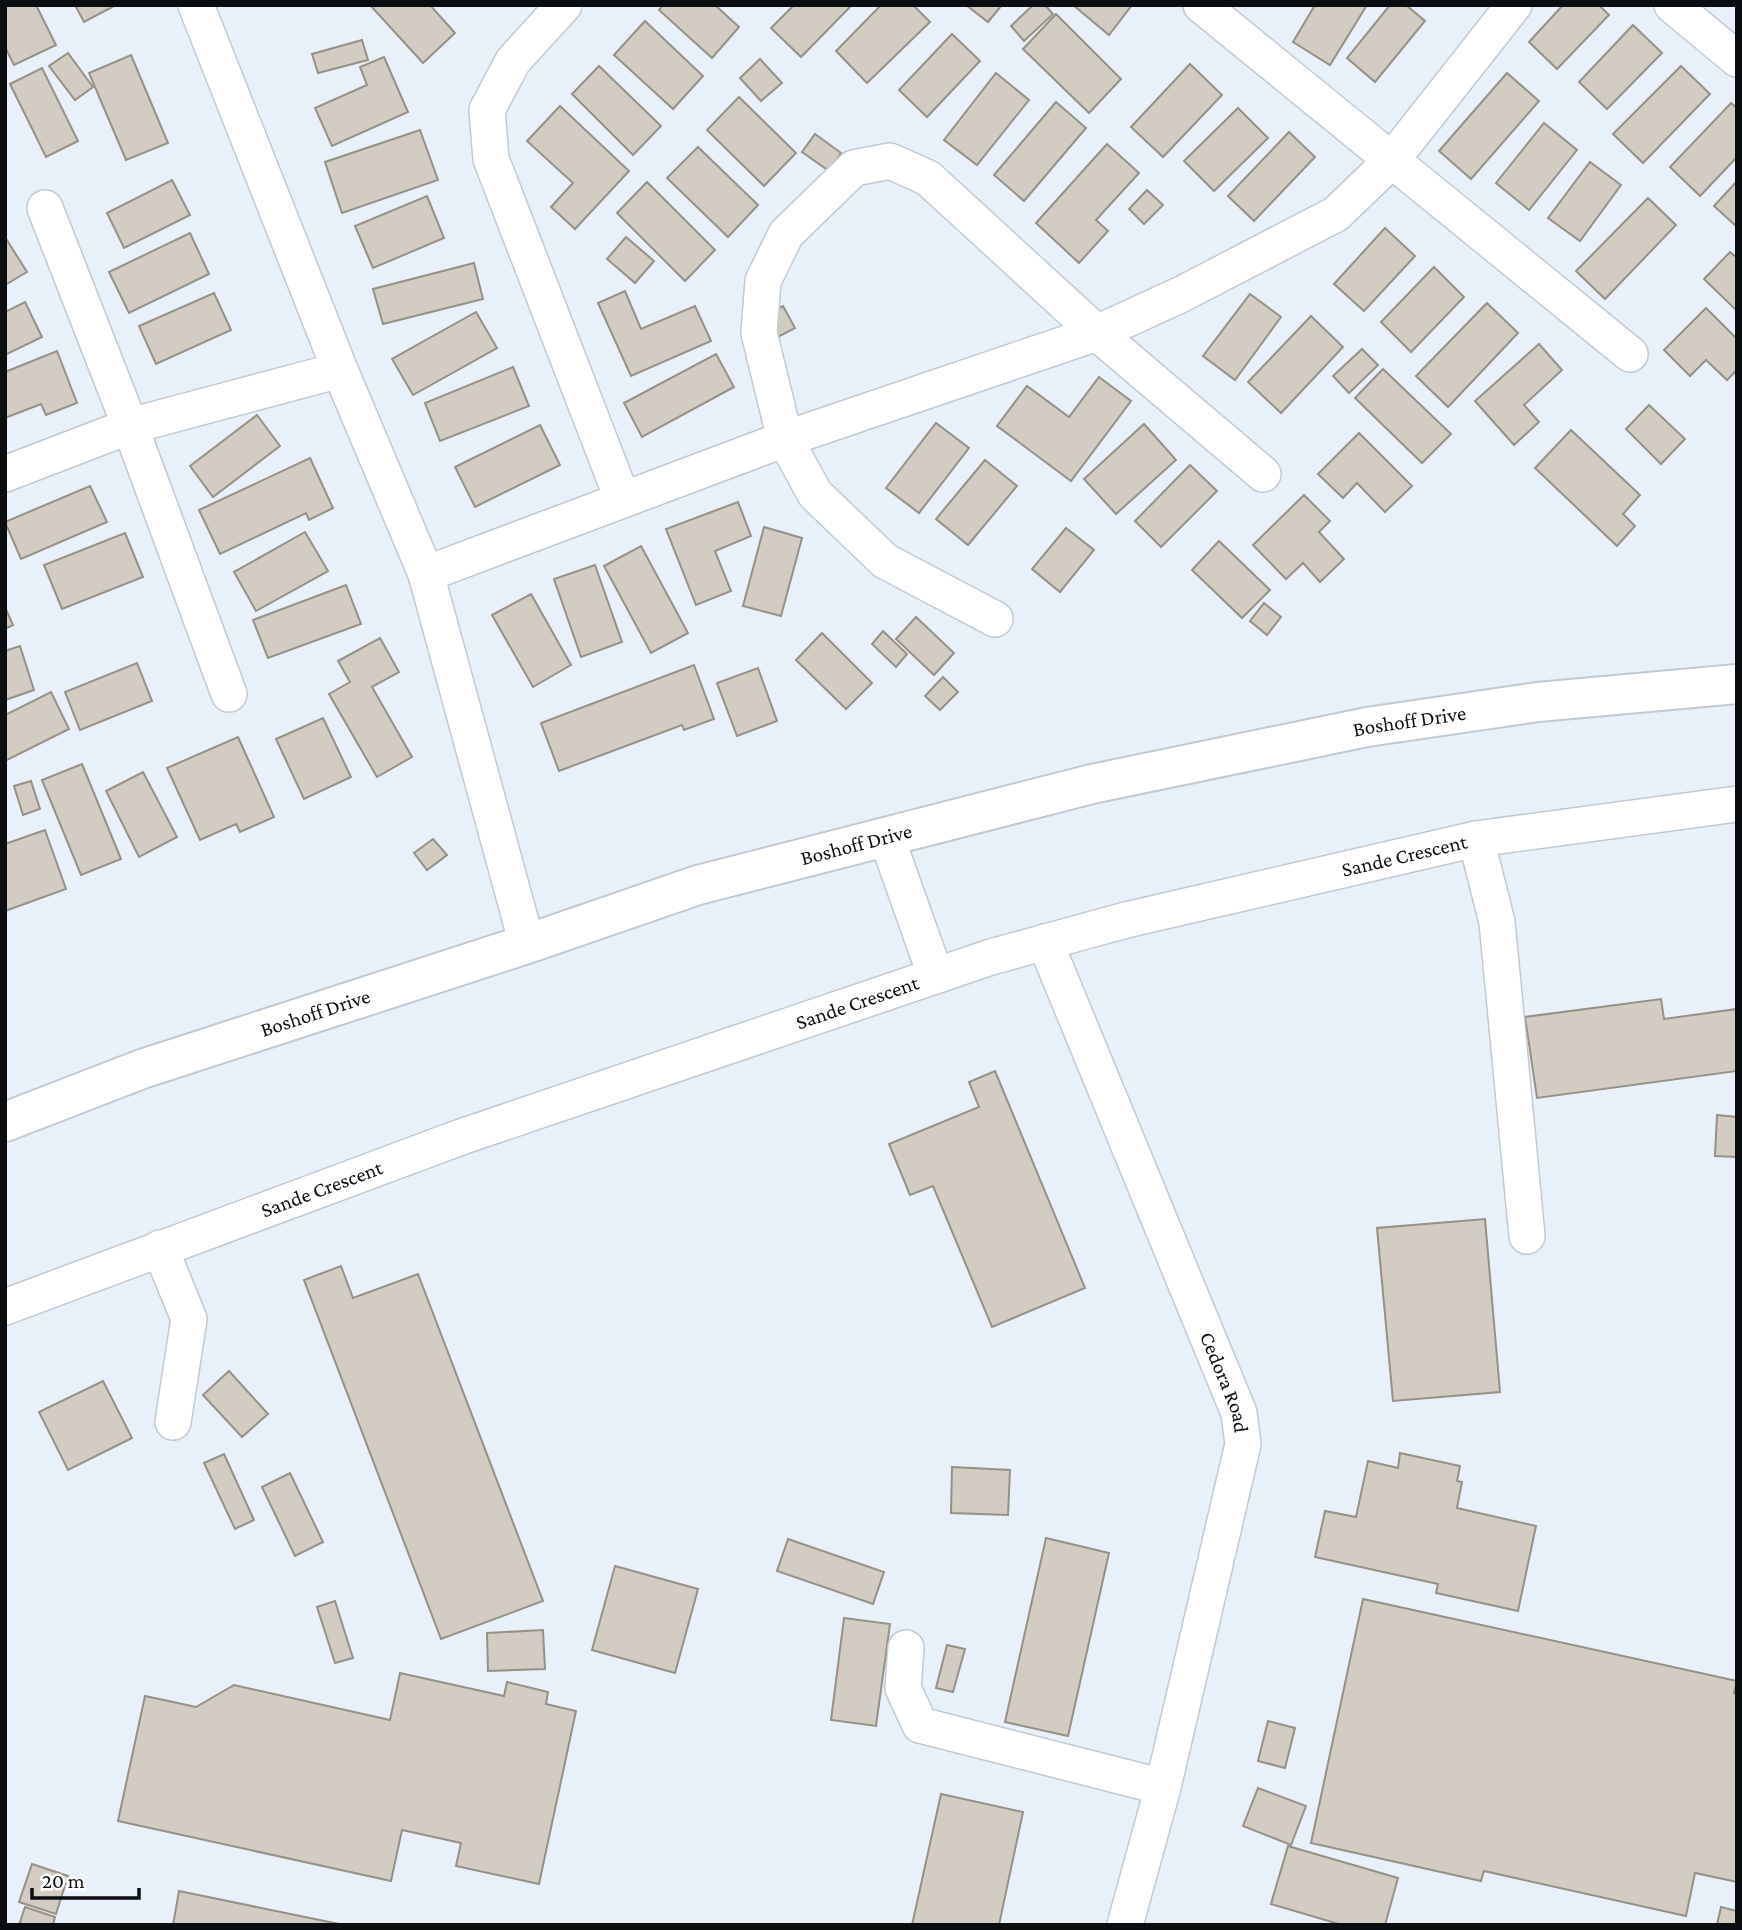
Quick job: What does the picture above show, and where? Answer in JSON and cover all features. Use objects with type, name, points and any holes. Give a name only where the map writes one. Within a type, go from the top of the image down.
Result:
[{"type":"main road","name":"Boshoff Drive","points":[[5,1122],[142,1069],[527,944],[698,885],[886,836],[1092,784],[1367,727],[1538,702],[1737,684]]},
{"type":"street","points":[[196,5],[340,370],[426,574],[527,944]]},
{"type":"street","points":[[565,5],[513,61],[487,110],[491,159],[622,498]]},
{"type":"street","points":[[1200,5],[1630,354]]},
{"type":"street","points":[[426,574],[622,498],[785,439],[1097,332],[1182,294],[1336,214],[1391,161],[1514,5]]},
{"type":"street","points":[[1672,5],[1737,59]]},
{"type":"street","points":[[995,619],[886,561],[815,494],[785,439],[759,333],[763,281],[786,234],[854,168],[890,160],[928,178],[1097,332],[1263,474]]},
{"type":"street","points":[[46,208],[229,694]]},
{"type":"street","points":[[5,474],[130,426],[340,370]]},
{"type":"street","name":"Sande Crescent","points":[[5,1307],[461,1137],[935,974],[1045,942],[1126,920],[1476,839],[1737,804]]},
{"type":"street","points":[[886,836],[935,974]]},
{"type":"street","points":[[1476,839],[1497,922],[1527,1237]]},
{"type":"street","name":"Cedora Road","points":[[1045,942],[1243,1427],[1243,1444],[1163,1787],[1125,1925]]},
{"type":"street","points":[[160,1248],[189,1319],[173,1422]]},
{"type":"street","points":[[906,1648],[903,1688],[920,1725],[1163,1787]]},
{"type":"building","points":[[5,5],[36,5],[56,45],[14,65],[5,47]]},
{"type":"building","points":[[75,5],[116,5],[84,22]]},
{"type":"building","points":[[370,5],[430,5],[455,33],[423,63]]},
{"type":"building","points":[[663,5],[715,5],[739,27],[712,58],[659,10]]},
{"type":"building","points":[[794,5],[852,5],[801,57],[771,28]]},
{"type":"building","points":[[881,5],[913,5],[930,22],[867,83],[836,51]]},
{"type":"building","points":[[966,5],[1002,5],[988,22]]},
{"type":"building","points":[[1033,5],[1045,5],[1053,14],[1024,41],[1011,26]]},
{"type":"building","points":[[1073,5],[1132,5],[1109,35]]},
{"type":"building","points":[[1315,5],[1367,5],[1330,65],[1293,42]]},
{"type":"building","points":[[1390,5],[1406,5],[1425,21],[1375,82],[1347,58]]},
{"type":"building","points":[[1563,5],[1599,5],[1609,15],[1557,69],[1529,42]]},
{"type":"building","points":[[1056,14],[1121,79],[1089,113],[1023,49]]},
{"type":"building","points":[[645,21],[703,76],[673,109],[614,55]]},
{"type":"building","points":[[1633,25],[1662,53],[1607,109],[1579,82]]},
{"type":"building","points":[[952,34],[980,61],[927,117],[899,90]]},
{"type":"building","points":[[362,40],[368,60],[318,73],[312,54]]},
{"type":"building","points":[[68,53],[93,87],[75,100],[49,66]]},
{"type":"building","points":[[131,55],[168,143],[126,160],[89,73]]},
{"type":"building","points":[[384,57],[408,112],[332,146],[315,108],[367,85],[360,67]]},
{"type":"building","points":[[760,59],[782,83],[761,101],[740,78]]},
{"type":"building","points":[[1190,64],[1222,95],[1163,157],[1131,127]]},
{"type":"building","points":[[599,66],[661,126],[633,155],[572,94]]},
{"type":"building","points":[[1681,66],[1710,94],[1643,163],[1613,134]]},
{"type":"building","points":[[42,68],[78,141],[46,157],[10,84]]},
{"type":"building","points":[[996,73],[1029,100],[977,165],[944,140]]},
{"type":"building","points":[[1507,73],[1539,101],[1471,179],[1439,151]]},
{"type":"building","points":[[739,97],[796,153],[764,186],[707,130]]},
{"type":"building","points":[[1056,102],[1086,128],[1024,201],[994,175]]},
{"type":"building","points":[[1731,103],[1737,108],[1737,157],[1700,196],[1670,167]]},
{"type":"building","points":[[560,106],[629,171],[575,229],[551,207],[573,183],[527,141]]},
{"type":"building","points":[[1238,108],[1268,138],[1214,191],[1184,161]]},
{"type":"building","points":[[1544,123],[1577,150],[1529,210],[1496,183]]},
{"type":"building","points":[[420,130],[438,180],[342,213],[325,162]]},
{"type":"building","points":[[1289,132],[1315,157],[1254,221],[1228,196]]},
{"type":"building","points":[[815,134],[841,153],[829,171],[802,152]]},
{"type":"building","points":[[1107,144],[1139,173],[1096,220],[1108,231],[1079,263],[1036,223]]},
{"type":"building","points":[[698,147],[758,205],[728,237],[667,178]]},
{"type":"building","points":[[1590,162],[1621,185],[1580,241],[1548,218]]},
{"type":"building","points":[[172,180],[190,215],[124,248],[107,213]]},
{"type":"building","points":[[1737,181],[1737,227],[1714,206]]},
{"type":"building","points":[[647,182],[715,250],[685,281],[617,213]]},
{"type":"building","points":[[1147,190],[1163,205],[1144,224],[1129,209]]},
{"type":"building","points":[[427,196],[444,238],[373,268],[355,226]]},
{"type":"building","points":[[1648,198],[1676,225],[1605,299],[1576,271]]},
{"type":"building","points":[[1385,228],[1415,256],[1364,311],[1334,284]]},
{"type":"building","points":[[190,233],[209,274],[129,313],[109,272]]},
{"type":"building","points":[[5,237],[27,272],[5,285]]},
{"type":"building","points":[[626,237],[654,261],[635,283],[607,259]]},
{"type":"building","points":[[1730,252],[1737,258],[1737,311],[1704,279]]},
{"type":"building","points":[[474,263],[483,299],[383,324],[373,289]]},
{"type":"building","points":[[1434,267],[1464,297],[1411,352],[1381,322]]},
{"type":"building","points":[[625,291],[641,329],[695,306],[711,341],[631,376],[598,303]]},
{"type":"building","points":[[214,293],[231,330],[156,364],[139,326]]},
{"type":"building","points":[[1250,294],[1281,317],[1235,380],[1203,356]]},
{"type":"building","points":[[25,302],[42,337],[5,355],[5,312]]},
{"type":"building","points":[[1487,303],[1518,333],[1448,407],[1416,376]]},
{"type":"building","points":[[783,306],[795,328],[778,337],[766,315]]},
{"type":"building","points":[[1706,308],[1737,339],[1737,370],[1727,380],[1706,360],[1690,376],[1664,350]]},
{"type":"building","points":[[476,312],[497,348],[413,395],[392,359]]},
{"type":"building","points":[[1311,316],[1343,347],[1281,413],[1248,382]]},
{"type":"building","points":[[1539,344],[1562,370],[1524,405],[1539,422],[1514,445],[1475,401]]},
{"type":"building","points":[[1362,349],[1378,365],[1349,393],[1333,376]]},
{"type":"building","points":[[57,351],[77,403],[46,415],[41,404],[5,418],[5,372]]},
{"type":"building","points":[[716,354],[734,387],[642,437],[624,403]]},
{"type":"building","points":[[513,367],[529,406],[440,441],[425,403]]},
{"type":"building","points":[[1383,369],[1451,434],[1422,463],[1355,398]]},
{"type":"building","points":[[1099,377],[1131,401],[1071,481],[997,426],[1027,386],[1069,417]]},
{"type":"building","points":[[1649,405],[1685,439],[1661,464],[1626,429]]},
{"type":"building","points":[[257,415],[280,446],[213,497],[190,466]]},
{"type":"building","points":[[936,423],[969,448],[919,513],[886,488]]},
{"type":"building","points":[[1144,424],[1176,460],[1116,514],[1084,479]]},
{"type":"building","points":[[540,425],[560,465],[475,507],[455,467]]},
{"type":"building","points":[[1571,430],[1640,495],[1623,514],[1635,526],[1617,546],[1535,468]]},
{"type":"building","points":[[1359,433],[1412,486],[1385,512],[1357,483],[1343,498],[1318,474]]},
{"type":"building","points":[[310,458],[333,508],[309,520],[306,513],[220,554],[199,510]]},
{"type":"building","points":[[985,460],[1017,486],[968,545],[936,519]]},
{"type":"building","points":[[1190,465],[1217,491],[1161,547],[1135,521]]},
{"type":"building","points":[[90,486],[107,522],[21,559],[5,522]]},
{"type":"building","points":[[1304,495],[1330,521],[1319,532],[1344,559],[1320,582],[1303,563],[1286,579],[1253,545]]},
{"type":"building","points":[[738,502],[751,536],[715,551],[731,591],[696,605],[666,529]]},
{"type":"building","points":[[764,527],[802,538],[781,616],[743,606]]},
{"type":"building","points":[[1066,528],[1094,550],[1060,592],[1032,569]]},
{"type":"building","points":[[305,532],[328,571],[256,611],[234,572]]},
{"type":"building","points":[[125,533],[143,577],[62,609],[44,565]]},
{"type":"building","points":[[1219,541],[1270,590],[1242,618],[1192,570]]},
{"type":"building","points":[[641,546],[688,633],[651,653],[604,566]]},
{"type":"building","points":[[595,565],[622,642],[581,657],[554,579]]},
{"type":"building","points":[[346,585],[361,624],[268,658],[253,620]]},
{"type":"building","points":[[531,594],[571,665],[533,687],[492,615]]},
{"type":"building","points":[[1264,603],[1281,617],[1267,635],[1250,621]]},
{"type":"building","points":[[5,607],[13,625],[5,629]]},
{"type":"building","points":[[916,617],[954,653],[934,675],[896,639]]},
{"type":"building","points":[[883,631],[907,654],[896,667],[872,644]]},
{"type":"building","points":[[822,633],[872,683],[846,709],[796,660]]},
{"type":"building","points":[[380,638],[399,672],[372,687],[412,757],[377,777],[329,694],[350,682],[338,661]]},
{"type":"building","points":[[20,646],[34,690],[5,700],[5,651]]},
{"type":"building","points":[[137,663],[152,701],[80,730],[65,692]]},
{"type":"building","points":[[694,665],[714,719],[684,730],[682,725],[559,771],[541,723]]},
{"type":"building","points":[[758,668],[777,721],[737,736],[717,683]]},
{"type":"building","points":[[943,677],[958,692],[940,710],[925,696]]},
{"type":"building","points":[[51,692],[69,729],[5,761],[5,715]]},
{"type":"building","points":[[323,718],[351,777],[304,799],[276,739]]},
{"type":"building","points":[[238,737],[274,817],[240,832],[236,824],[200,840],[167,768]]},
{"type":"building","points":[[82,764],[121,859],[81,875],[42,780]]},
{"type":"building","points":[[143,772],[177,837],[139,857],[106,791]]},
{"type":"building","points":[[31,781],[40,809],[23,815],[14,786]]},
{"type":"building","points":[[45,830],[66,889],[5,911],[5,844]]},
{"type":"building","points":[[433,839],[447,855],[427,870],[414,853]]},
{"type":"building","points":[[1661,999],[1664,1019],[1737,1009],[1737,1071],[1537,1098],[1525,1017]]},
{"type":"building","points":[[995,1071],[1085,1288],[992,1327],[933,1186],[910,1195],[889,1144],[979,1107],[969,1082]]},
{"type":"building","points":[[1717,1115],[1737,1117],[1737,1157],[1715,1156]]},
{"type":"building","points":[[1485,1219],[1500,1392],[1393,1401],[1377,1228]]},
{"type":"building","points":[[341,1266],[353,1298],[418,1274],[543,1601],[441,1639],[304,1280]]},
{"type":"building","points":[[229,1371],[268,1414],[242,1437],[203,1395]]},
{"type":"building","points":[[103,1381],[132,1438],[68,1470],[39,1412]]},
{"type":"building","points":[[1400,1453],[1460,1466],[1457,1481],[1462,1482],[1457,1508],[1536,1526],[1518,1611],[1436,1593],[1438,1584],[1315,1557],[1325,1511],[1356,1517],[1368,1461],[1398,1468]]},
{"type":"building","points":[[224,1454],[254,1520],[235,1529],[204,1463]]},
{"type":"building","points":[[952,1467],[1010,1470],[1008,1515],[951,1513]]},
{"type":"building","points":[[290,1473],[323,1542],[295,1556],[262,1487]]},
{"type":"building","points":[[1046,1538],[1109,1553],[1068,1736],[1005,1722]]},
{"type":"building","points":[[788,1539],[884,1572],[873,1604],[777,1571]]},
{"type":"building","points":[[615,1566],[698,1589],[675,1673],[592,1650]]},
{"type":"building","points":[[1363,1599],[1737,1681],[1734,1693],[1737,1694],[1737,1882],[1695,1873],[1686,1916],[1484,1871],[1481,1881],[1311,1843]]},
{"type":"building","points":[[335,1601],[353,1658],[335,1663],[317,1607]]},
{"type":"building","points":[[844,1618],[890,1624],[876,1726],[831,1720]]},
{"type":"building","points":[[543,1630],[545,1669],[488,1671],[487,1633]]},
{"type":"building","points":[[947,1645],[965,1649],[953,1692],[936,1688]]},
{"type":"building","points":[[400,1673],[504,1696],[507,1682],[548,1692],[546,1704],[576,1711],[539,1884],[456,1866],[461,1843],[402,1830],[391,1881],[118,1821],[145,1696],[196,1707],[234,1685],[390,1720]]},
{"type":"building","points":[[1268,1721],[1295,1728],[1285,1768],[1258,1761]]},
{"type":"building","points":[[1258,1788],[1306,1806],[1291,1845],[1243,1826]]},
{"type":"building","points":[[941,1794],[1023,1812],[999,1925],[912,1925]]},
{"type":"building","points":[[1288,1846],[1398,1878],[1385,1925],[1342,1925],[1271,1904]]},
{"type":"building","points":[[32,1864],[68,1876],[56,1914],[19,1902]]},
{"type":"building","points":[[179,1891],[344,1925],[173,1925]]},
{"type":"building","points":[[25,1907],[55,1917],[53,1925],[19,1925]]},
{"type":"building","points":[[1721,1907],[1737,1911],[1737,1925],[1717,1925]]}]
